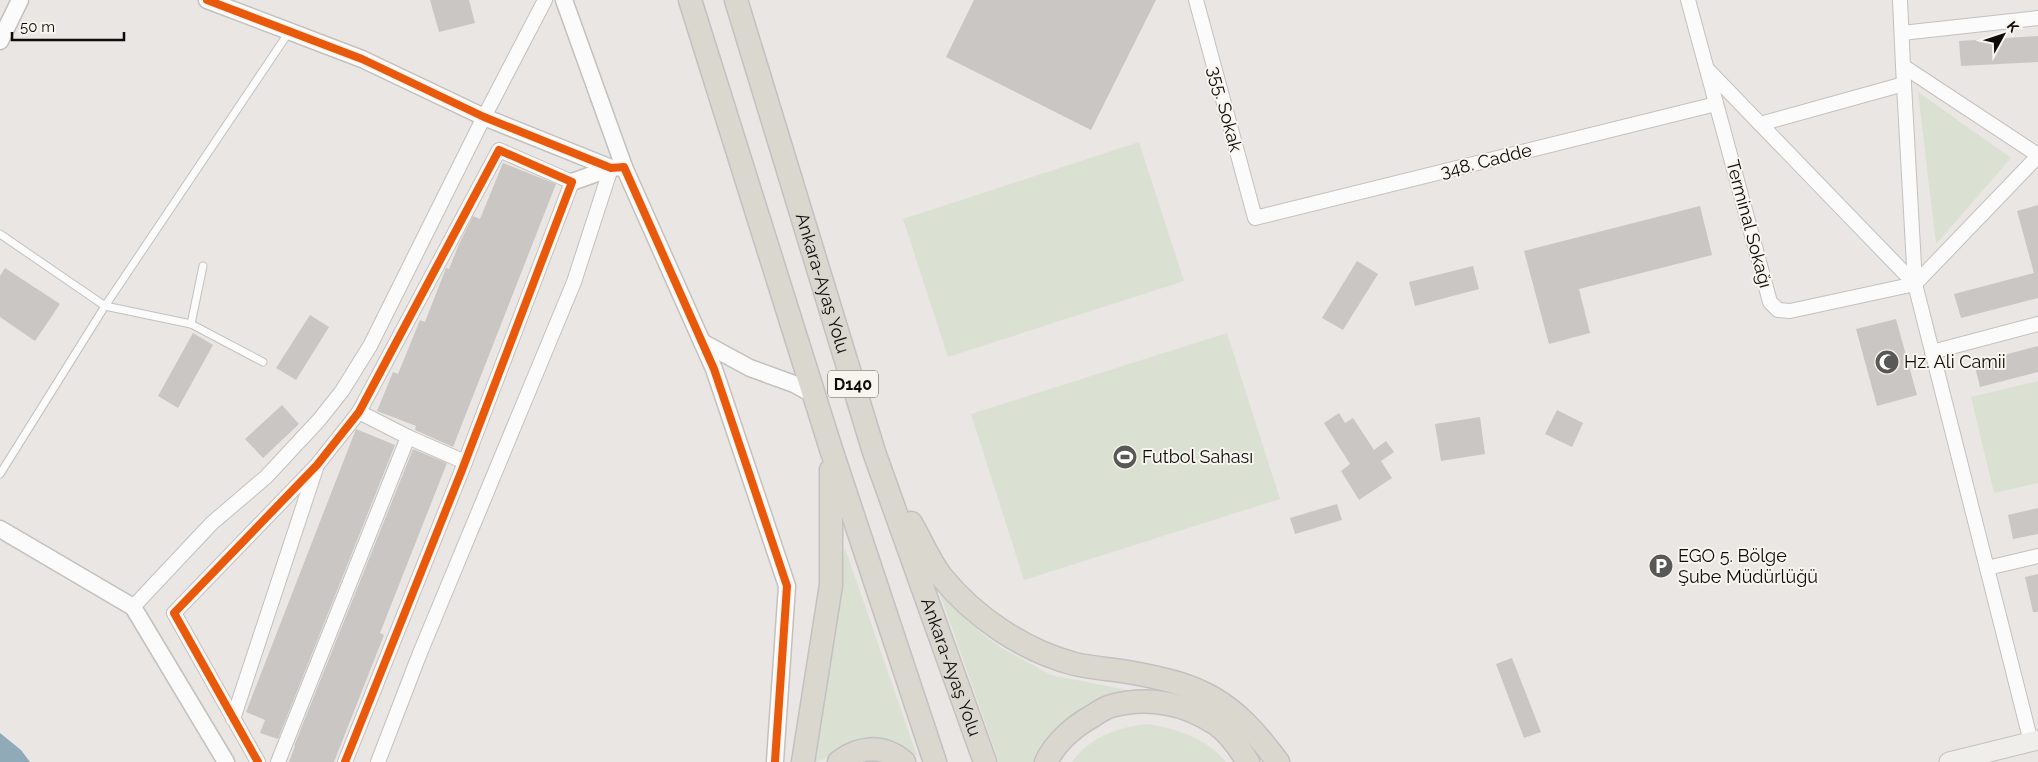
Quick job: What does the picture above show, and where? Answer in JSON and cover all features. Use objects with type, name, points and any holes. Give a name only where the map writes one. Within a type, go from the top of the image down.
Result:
[{"type":"highway","name":"D140","points":[[690,0],[831,449],[934,762]]},
{"type":"highway","name":"Ankara-Ayaş Yolu","points":[[736,0],[874,452],[985,762]]},
{"type":"highway","points":[[804,756],[831,585],[831,449]]},
{"type":"highway","points":[[874,452],[941,575],[974,609],[1010,637],[1044,654],[1076,664],[1170,680],[1197,689],[1228,706],[1258,736],[1278,762]]},
{"type":"highway","points":[[1046,762],[1052,750],[1080,724],[1109,706],[1146,700],[1186,708],[1218,725],[1238,746],[1248,762]]},
{"type":"highway","points":[[839,762],[851,753],[868,749],[884,751],[904,762]]},
{"type":"main road","points":[[1950,762],[2035,741]]},
{"type":"street","points":[[0,41],[13,18],[20,0]]},
{"type":"street","points":[[207,0],[362,59],[484,117],[618,168]]},
{"type":"street","points":[[133,606],[212,523],[266,477],[320,420],[342,391],[370,346],[484,117],[545,0]]},
{"type":"street","points":[[564,0],[618,168],[714,369],[787,586],[773,762],[804,756]]},
{"type":"street","name":"355. Sokak","points":[[1196,0],[1255,218]]},
{"type":"street","name":"Terminal Sokağı","points":[[1688,0],[1770,302],[1778,310],[1790,311],[1915,284]]},
{"type":"street","points":[[1900,0],[1915,284],[1987,568],[2035,741]]},
{"type":"street","points":[[1902,33],[2038,18]]},
{"type":"street","points":[[1903,66],[2038,156],[1915,284]]},
{"type":"street","points":[[1707,69],[1915,284]]},
{"type":"street","points":[[1760,124],[1904,84]]},
{"type":"street","name":"348. Cadde","points":[[1255,218],[1716,104]]},
{"type":"street","points":[[258,762],[174,613],[317,464],[359,412],[499,150],[572,182],[618,168]]},
{"type":"street","points":[[378,762],[420,653],[574,282],[618,168]]},
{"type":"street","points":[[345,762],[465,462],[572,182]]},
{"type":"street","points":[[1932,352],[2038,324]]},
{"type":"street","points":[[702,342],[750,368],[794,384],[814,395]]},
{"type":"street","points":[[359,412],[408,438],[465,462]]},
{"type":"street","points":[[278,762],[408,438]]},
{"type":"street","points":[[233,719],[317,464]]},
{"type":"street","points":[[0,529],[133,606],[226,762]]},
{"type":"street","points":[[1987,568],[2038,556]]},
{"type":"lane","points":[[0,474],[105,306],[289,32]]},
{"type":"lane","points":[[0,234],[105,306],[191,324],[263,362]]},
{"type":"lane","points":[[191,324],[203,266]]},
{"type":"shaded area","points":[[1918,92],[2011,158],[1936,244]]},
{"type":"shaded area","points":[[1139,142],[1184,281],[948,357],[903,219]]},
{"type":"shaded area","name":"Futbol Sahası","points":[[1227,333],[1280,499],[1024,580],[971,414]]},
{"type":"shaded area","points":[[2038,381],[2038,483],[1994,493],[1971,397]]},
{"type":"shaded area","points":[[845,548],[917,756],[887,739],[868,737],[847,743],[822,760],[812,762]]},
{"type":"shaded area","points":[[940,594],[980,632],[1000,647],[1051,675],[1184,701],[1131,703],[1038,762],[999,762]]},
{"type":"shaded area","points":[[1147,724],[1191,736],[1210,747],[1226,762],[1072,762],[1087,746],[1105,735],[1136,725]]},
{"type":"water","points":[[0,733],[21,750],[30,762],[0,762]]},
{"type":"building","points":[[430,0],[469,0],[475,23],[439,32]]},
{"type":"building","points":[[974,0],[1156,0],[1091,130],[946,57]]},
{"type":"building","points":[[2038,36],[2038,62],[1961,66],[1959,41]]},
{"type":"building","points":[[503,163],[556,184],[453,447],[415,430],[416,426],[377,411],[393,372],[398,374],[420,320],[425,322],[446,268],[449,269],[473,216],[480,219]]},
{"type":"building","points":[[2038,205],[2038,298],[1961,318],[1954,294],[2034,273],[2017,211]]},
{"type":"building","points":[[1700,206],[1712,255],[1579,289],[1590,333],[1549,344],[1524,251]]},
{"type":"building","points":[[1357,261],[1378,274],[1343,330],[1322,318]]},
{"type":"building","points":[[1473,266],[1479,289],[1415,306],[1409,282]]},
{"type":"building","points":[[5,268],[60,304],[35,341],[0,317],[0,276]]},
{"type":"building","points":[[310,315],[329,327],[296,380],[276,368]]},
{"type":"building","name":"Hz. Ali Camii","points":[[1896,319],[1917,395],[1877,406],[1856,329]]},
{"type":"building","points":[[193,333],[213,345],[178,408],[158,396]]},
{"type":"building","points":[[2038,346],[2038,372],[1980,387],[1974,363]]},
{"type":"building","points":[[282,405],[299,424],[263,458],[245,439]]},
{"type":"building","points":[[1557,410],[1583,423],[1572,447],[1545,434]]},
{"type":"building","points":[[1339,413],[1345,423],[1353,418],[1374,450],[1386,441],[1394,452],[1381,461],[1392,478],[1359,500],[1341,471],[1350,464],[1324,423]]},
{"type":"building","points":[[1480,417],[1485,454],[1441,461],[1435,424]]},
{"type":"building","points":[[356,429],[395,445],[278,739],[260,733],[265,720],[246,712]]},
{"type":"building","points":[[413,449],[447,463],[380,633],[384,635],[334,762],[289,762],[294,746]]},
{"type":"building","points":[[1337,504],[1342,520],[1295,534],[1290,518]]},
{"type":"building","points":[[2038,508],[2038,534],[2013,539],[2008,515]]},
{"type":"building","points":[[2038,574],[2038,612],[2033,612],[2025,577]]},
{"type":"building","points":[[1512,658],[1541,732],[1524,738],[1496,664]]},
{"type":"cycle path","points":[[207,0],[362,59],[484,117],[611,168],[624,167],[714,369],[787,586],[775,761]]},
{"type":"cycle path","points":[[258,762],[174,613],[317,465],[359,412],[499,150],[572,182],[462,470],[345,762]]},
{"type":"place","name":"Hz. Ali Camii","points":[[1887,362]]},
{"type":"place","name":"Futbol Sahası","points":[[1125,457]]},
{"type":"place","name":"EGO 5. Bölge Şube Müdürlüğü","points":[[1661,566]]}]
